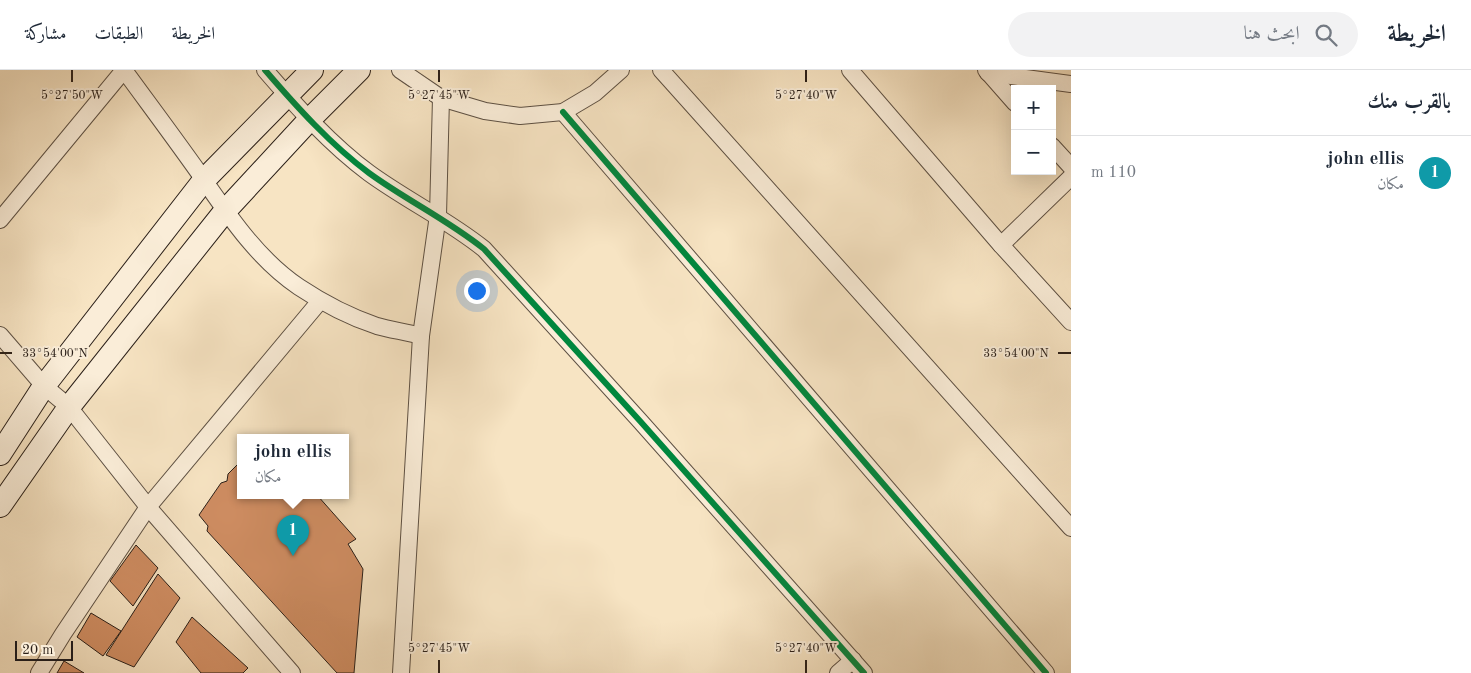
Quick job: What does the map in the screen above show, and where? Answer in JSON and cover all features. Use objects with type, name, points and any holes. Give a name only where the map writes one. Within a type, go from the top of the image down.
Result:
[{"type":"street","points":[[0,220],[124,70],[225,211],[274,267],[320,301],[349,315],[377,326],[421,336]]},
{"type":"street","points":[[265,70],[286,95],[366,171],[394,190],[438,215],[484,249],[864,673]]},
{"type":"street","points":[[0,454],[44,386],[204,180],[312,70]]},
{"type":"street","points":[[0,506],[69,408],[225,211],[310,119],[359,70]]},
{"type":"street","points":[[400,70],[441,98],[485,111],[520,116],[563,112],[595,93],[621,70]]},
{"type":"street","points":[[661,70],[1071,528]]},
{"type":"street","points":[[850,70],[1001,245],[1071,322]]},
{"type":"street","points":[[987,72],[1071,84]]},
{"type":"street","points":[[987,72],[1011,99]]},
{"type":"street","points":[[401,673],[421,336],[438,215],[441,98]]},
{"type":"street","points":[[563,112],[1046,673]]},
{"type":"street","points":[[1056,150],[1071,167]]},
{"type":"street","points":[[1001,245],[1071,177]]},
{"type":"street","points":[[39,673],[148,507],[320,301]]},
{"type":"street","points":[[0,335],[44,386],[69,408],[148,507],[292,673]]},
{"type":"street","points":[[838,673],[852,660]]},
{"type":"building","points":[[237,465],[237,499],[321,499],[356,539],[348,544],[363,569],[354,673],[337,673],[207,531],[208,526],[199,515],[221,483],[227,481],[228,474]]},
{"type":"building","points":[[136,545],[158,568],[133,606],[110,581]]},
{"type":"building","points":[[158,574],[180,598],[134,667],[106,655]]},
{"type":"building","points":[[91,613],[121,631],[103,656],[77,637]]},
{"type":"building","points":[[192,617],[248,668],[243,673],[201,673],[176,642]]},
{"type":"building","points":[[64,661],[84,673],[57,673]]},
{"type":"cycle path","points":[[265,70],[314,124],[355,162],[383,183],[484,249],[864,673]]},
{"type":"cycle path","points":[[563,112],[1046,673]]},
{"type":"place","name":"john ellis","points":[[293,556]]}]
